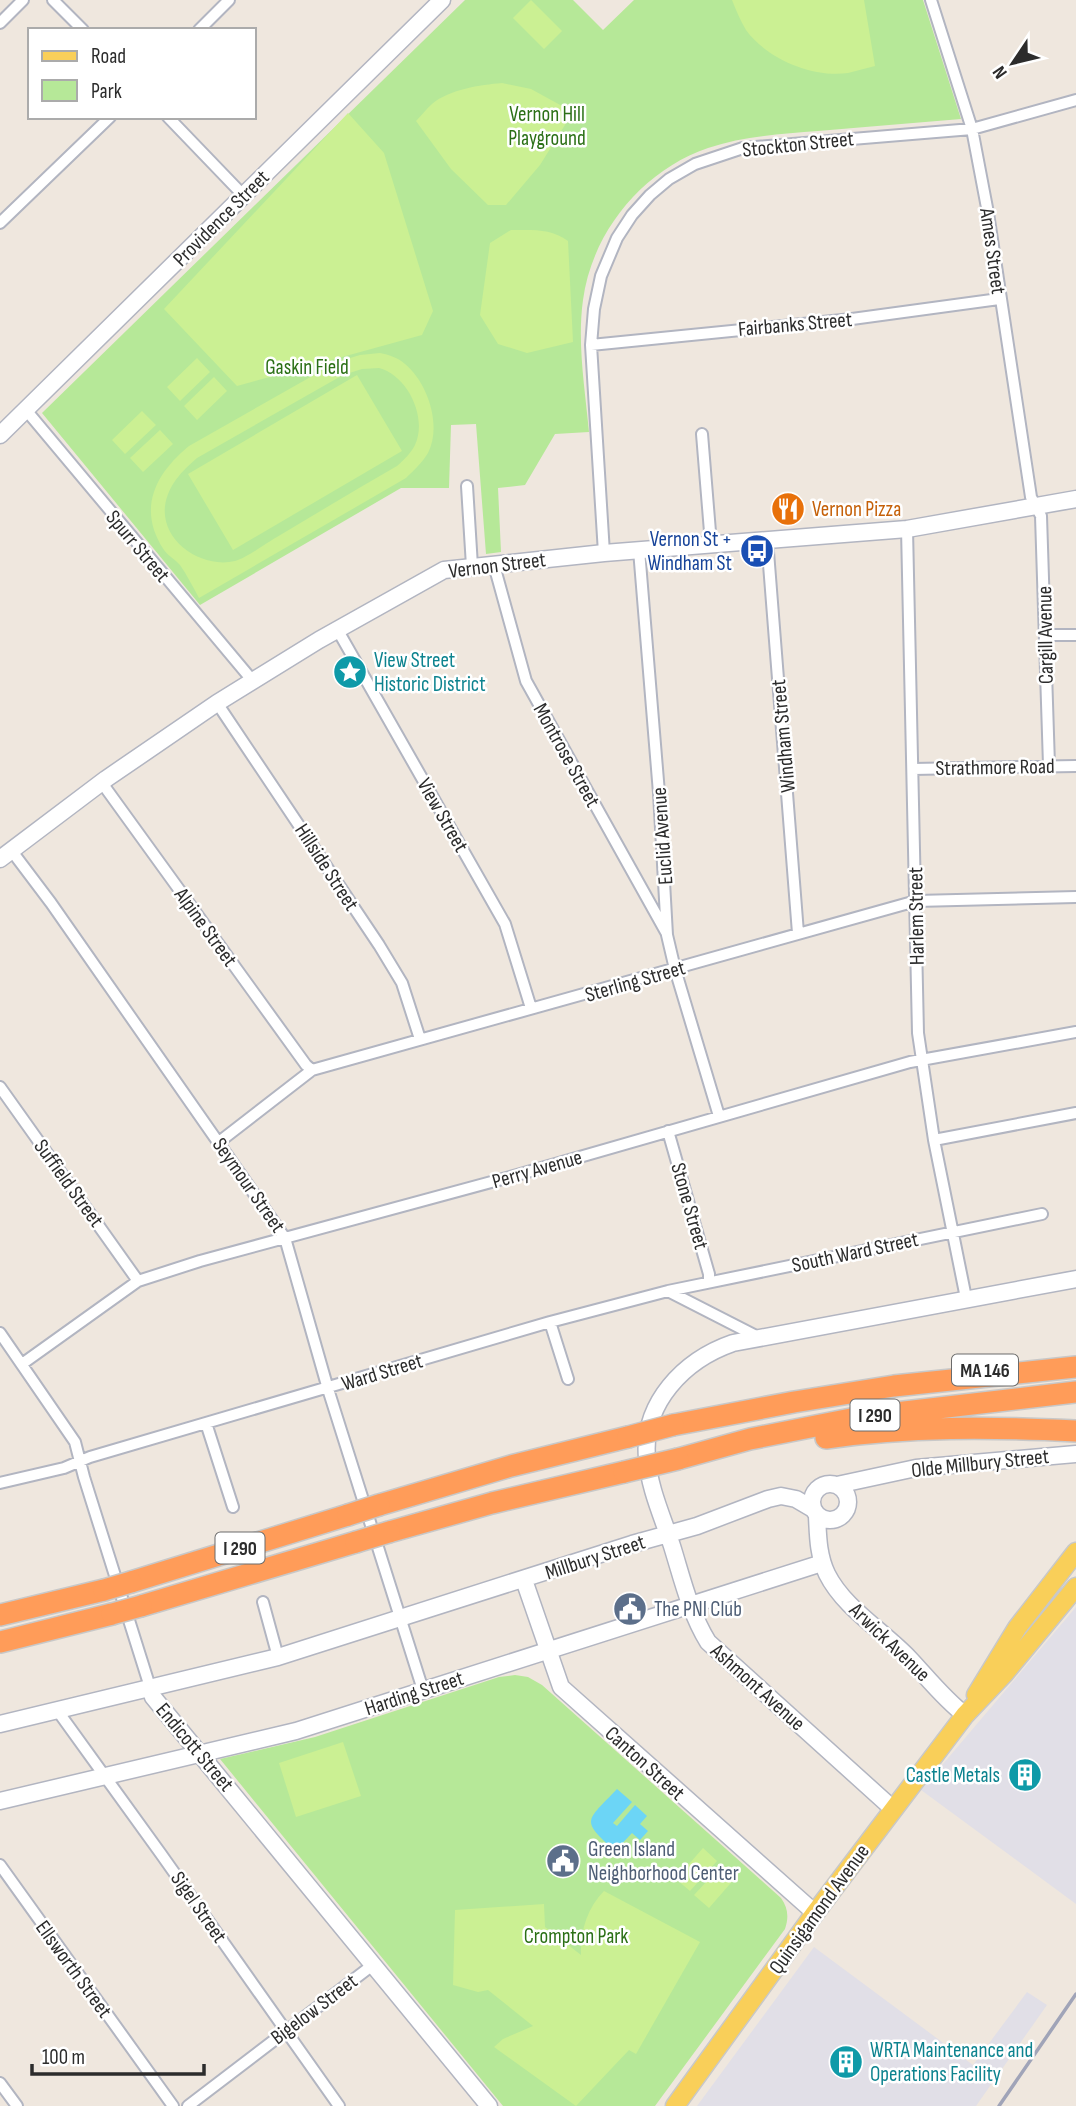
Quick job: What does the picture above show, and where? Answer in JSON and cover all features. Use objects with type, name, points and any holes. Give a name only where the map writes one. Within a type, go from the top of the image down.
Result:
[{"type":"highway","name":"MA 146","points":[[894,1386],[1076,1353]]},
{"type":"highway","name":"I 290","points":[[0,1615],[104,1590],[511,1466],[673,1425],[894,1386],[1076,1367]]},
{"type":"highway","name":"I 290","points":[[0,1642],[141,1606],[492,1503],[750,1439],[861,1418],[1076,1392]]},
{"type":"highway","points":[[678,1458],[878,1430],[978,1427],[1076,1431]]},
{"type":"highway","points":[[0,1606],[104,1590]]},
{"type":"main road","name":"Providence Street","points":[[0,435],[442,0]]},
{"type":"main road","name":"Vernon Street","points":[[5,855],[216,703],[337,629],[444,570],[604,553],[907,529],[1076,499]]},
{"type":"main road","name":"Millbury Street","points":[[0,1724],[278,1657],[668,1534],[647,1462],[648,1435],[656,1408],[673,1381],[698,1359],[721,1348],[758,1337],[1076,1279]]},
{"type":"main road","name":"Olde Millbury Street","points":[[837,1485],[924,1467],[1076,1454]]},
{"type":"main road","name":"Olde Millbury Street","points":[[848,1502],[884,1475]]},
{"type":"main road","points":[[668,1534],[781,1496],[796,1499],[815,1513],[828,1521],[845,1513],[848,1502],[846,1493],[837,1485],[827,1484],[817,1488],[812,1497],[815,1513]]},
{"type":"main road","name":"Arwick Avenue","points":[[815,1513],[818,1549],[830,1580],[845,1599],[965,1715]]},
{"type":"main road","points":[[822,1563],[838,1518]]},
{"type":"main road","name":"Ashmont Avenue","points":[[668,1534],[691,1605],[702,1632],[715,1650],[894,1809]]},
{"type":"main road","name":"Quinsigamond Avenue","points":[[965,1715],[993,1664],[1017,1628],[1076,1552]]},
{"type":"main road","name":"Harding Street","points":[[0,1801],[296,1731],[822,1563]]},
{"type":"main road","name":"Canton Street","points":[[524,1580],[561,1687],[815,1913]]},
{"type":"main road","name":"Quinsigamond Avenue","points":[[675,2106],[815,1913],[965,1715],[1004,1674],[1076,1587]]},
{"type":"main road","name":"Endicott Street","points":[[150,1687],[153,1697],[489,2106]]},
{"type":"street","points":[[0,23],[23,0]]},
{"type":"street","points":[[53,0],[81,28]]},
{"type":"street","points":[[201,28],[229,0]]},
{"type":"street","name":"Ames Street","points":[[931,0],[972,129],[988,213],[1031,497],[1036,507]]},
{"type":"street","name":"Stockton Street","points":[[604,553],[591,345],[597,289],[617,238],[638,209],[659,188],[680,173],[709,159],[743,148],[972,129],[1076,100]]},
{"type":"street","points":[[0,223],[108,119]]},
{"type":"street","points":[[170,119],[243,195]]},
{"type":"street","name":"Fairbanks Street","points":[[591,345],[852,319],[999,299]]},
{"type":"street","name":"Spurr Street","points":[[26,410],[252,680]]},
{"type":"street","points":[[702,434],[711,544]]},
{"type":"street","points":[[467,486],[472,566]]},
{"type":"street","name":"Cargill Avenue","points":[[1036,507],[1041,516],[1043,531],[1049,765]]},
{"type":"street","name":"Harlem Street","points":[[907,529],[920,1060],[966,1298]]},
{"type":"street","name":"Windham Street","points":[[767,539],[798,933]]},
{"type":"street","name":"Euclid Avenue","points":[[639,550],[661,818],[667,935],[719,1116]]},
{"type":"street","name":"Montrose Street","points":[[494,565],[526,681],[667,935]]},
{"type":"street","name":"View Street","points":[[337,629],[505,924],[531,1008]]},
{"type":"street","points":[[1045,635],[1076,635]]},
{"type":"street","name":"Hillside Street","points":[[216,703],[402,983],[420,1040]]},
{"type":"street","name":"Strathmore Road","points":[[913,769],[1076,766]]},
{"type":"street","name":"Alpine Street","points":[[102,783],[312,1070]]},
{"type":"street","name":"Seymour Street","points":[[5,855],[51,903],[285,1238],[327,1389],[423,1690]]},
{"type":"street","name":"Sterling Street","points":[[219,1142],[312,1070],[916,901],[1076,897]]},
{"type":"street","name":"Perry Avenue","points":[[22,1364],[138,1280],[920,1060],[1076,1032]]},
{"type":"street","name":"Suffield Street","points":[[0,1087],[138,1280]]},
{"type":"street","points":[[934,1140],[1076,1113]]},
{"type":"street","name":"Stone Street","points":[[668,1131],[709,1282]]},
{"type":"street","name":"South Ward Street","points":[[668,1291],[1042,1214]]},
{"type":"street","points":[[668,1291],[758,1337]]},
{"type":"street","name":"Ward Street","points":[[0,1483],[64,1468],[81,1460],[550,1322],[668,1291]]},
{"type":"street","points":[[550,1322],[568,1379]]},
{"type":"street","name":"Endicott Street","points":[[0,1333],[69,1432],[81,1460],[150,1687]]},
{"type":"street","points":[[206,1423],[233,1507]]},
{"type":"street","points":[[263,1602],[278,1657]]},
{"type":"street","name":"Sigel Street","points":[[57,1710],[339,2106]]},
{"type":"street","name":"Ellsworth Street","points":[[0,1865],[173,2106]]},
{"type":"street","name":"Bigelow Street","points":[[187,2106],[374,1964]]},
{"type":"street","points":[[0,2083],[15,2105]]},
{"type":"shaded area","points":[[1076,1607],[1076,1904],[921,1790]]},
{"type":"shaded area","name":"WRTA Maintenance and Operations Facility","points":[[814,1947],[973,2065],[1027,1992],[1047,2005],[976,2106],[697,2106]]},
{"type":"green space","points":[[465,0],[573,0],[603,30],[634,0],[923,0],[961,119],[735,141],[684,158],[662,171],[642,188],[609,228],[588,275],[581,333],[589,432],[555,434],[525,485],[498,488],[501,552],[486,554],[476,424],[451,425],[449,488],[401,488],[200,605],[42,413]]},
{"type":"green space","points":[[531,0],[562,31],[544,49],[513,18]]},
{"type":"green space","points":[[732,0],[864,0],[875,66],[834,74],[806,69],[778,58],[746,30]]},
{"type":"green space","name":"Vernon Hill Playground","points":[[502,83],[531,89],[573,112],[540,165],[506,205],[488,205],[451,169],[416,121],[432,104],[456,91]]},
{"type":"green space","points":[[348,113],[384,153],[433,311],[422,335],[237,386],[164,309]]},
{"type":"green space","points":[[511,230],[548,232],[568,241],[573,342],[527,353],[498,344],[480,315],[490,243]]},
{"type":"green space","points":[[380,353],[396,358],[413,372],[420,382],[430,405],[434,430],[426,457],[406,478],[199,598],[180,565],[167,554],[156,535],[151,506],[159,480],[189,446],[337,362],[360,355]],"holes":[[[379,368],[389,372],[406,388],[417,410],[419,422],[415,445],[397,466],[235,561],[210,561],[197,557],[177,541],[170,531],[165,506],[176,479],[197,458],[343,375],[362,369]]]},
{"type":"green space","points":[[197,358],[210,372],[180,401],[167,387]]},
{"type":"green space","points":[[357,375],[402,451],[233,550],[188,474]]},
{"type":"green space","points":[[214,377],[227,391],[197,420],[184,406]]},
{"type":"green space","points":[[142,411],[156,425],[125,454],[112,440]]},
{"type":"green space","points":[[160,430],[173,444],[143,472],[130,458]]},
{"type":"green space","name":"Crompton Park","points":[[499,1677],[528,1677],[542,1685],[781,1898],[786,1909],[785,1929],[655,2106],[503,2106],[220,1759],[315,1737]]},
{"type":"green space","points":[[343,1742],[361,1796],[296,1817],[279,1763]]},
{"type":"green space","points":[[703,1848],[717,1861],[690,1891],[676,1879]]},
{"type":"green space","points":[[722,1865],[736,1877],[709,1908],[694,1895]]},
{"type":"green space","points":[[604,1891],[700,1942],[636,2054],[629,2050],[576,2106],[494,2047],[503,2039],[533,2026],[488,1990],[478,1992],[453,1985],[455,1910],[544,1904],[545,1927],[581,1955],[586,1921],[593,1905]]},
{"type":"water","points":[[617,1789],[632,1802],[613,1823],[617,1826],[635,1805],[647,1816],[640,1824],[648,1831],[640,1840],[632,1833],[615,1851],[596,1832],[591,1820]]},
{"type":"railway","points":[[999,2106],[1076,1994]]},
{"type":"place","name":"Vernon Pizza","points":[[788,509]]},
{"type":"place","name":"Vernon St + Windham St","points":[[757,551]]},
{"type":"place","name":"View Street Historic District","points":[[350,672]]},
{"type":"place","name":"The PNI Club","points":[[630,1609]]},
{"type":"place","name":"Castle Metals","points":[[1025,1775]]},
{"type":"place","name":"Green Island Neighborhood Center","points":[[563,1861]]},
{"type":"place","name":"WRTA Maintenance and Operations Facility","points":[[846,2062]]},
{"type":"park label","name":"Gaskin Field","points":[[307,367]]}]
